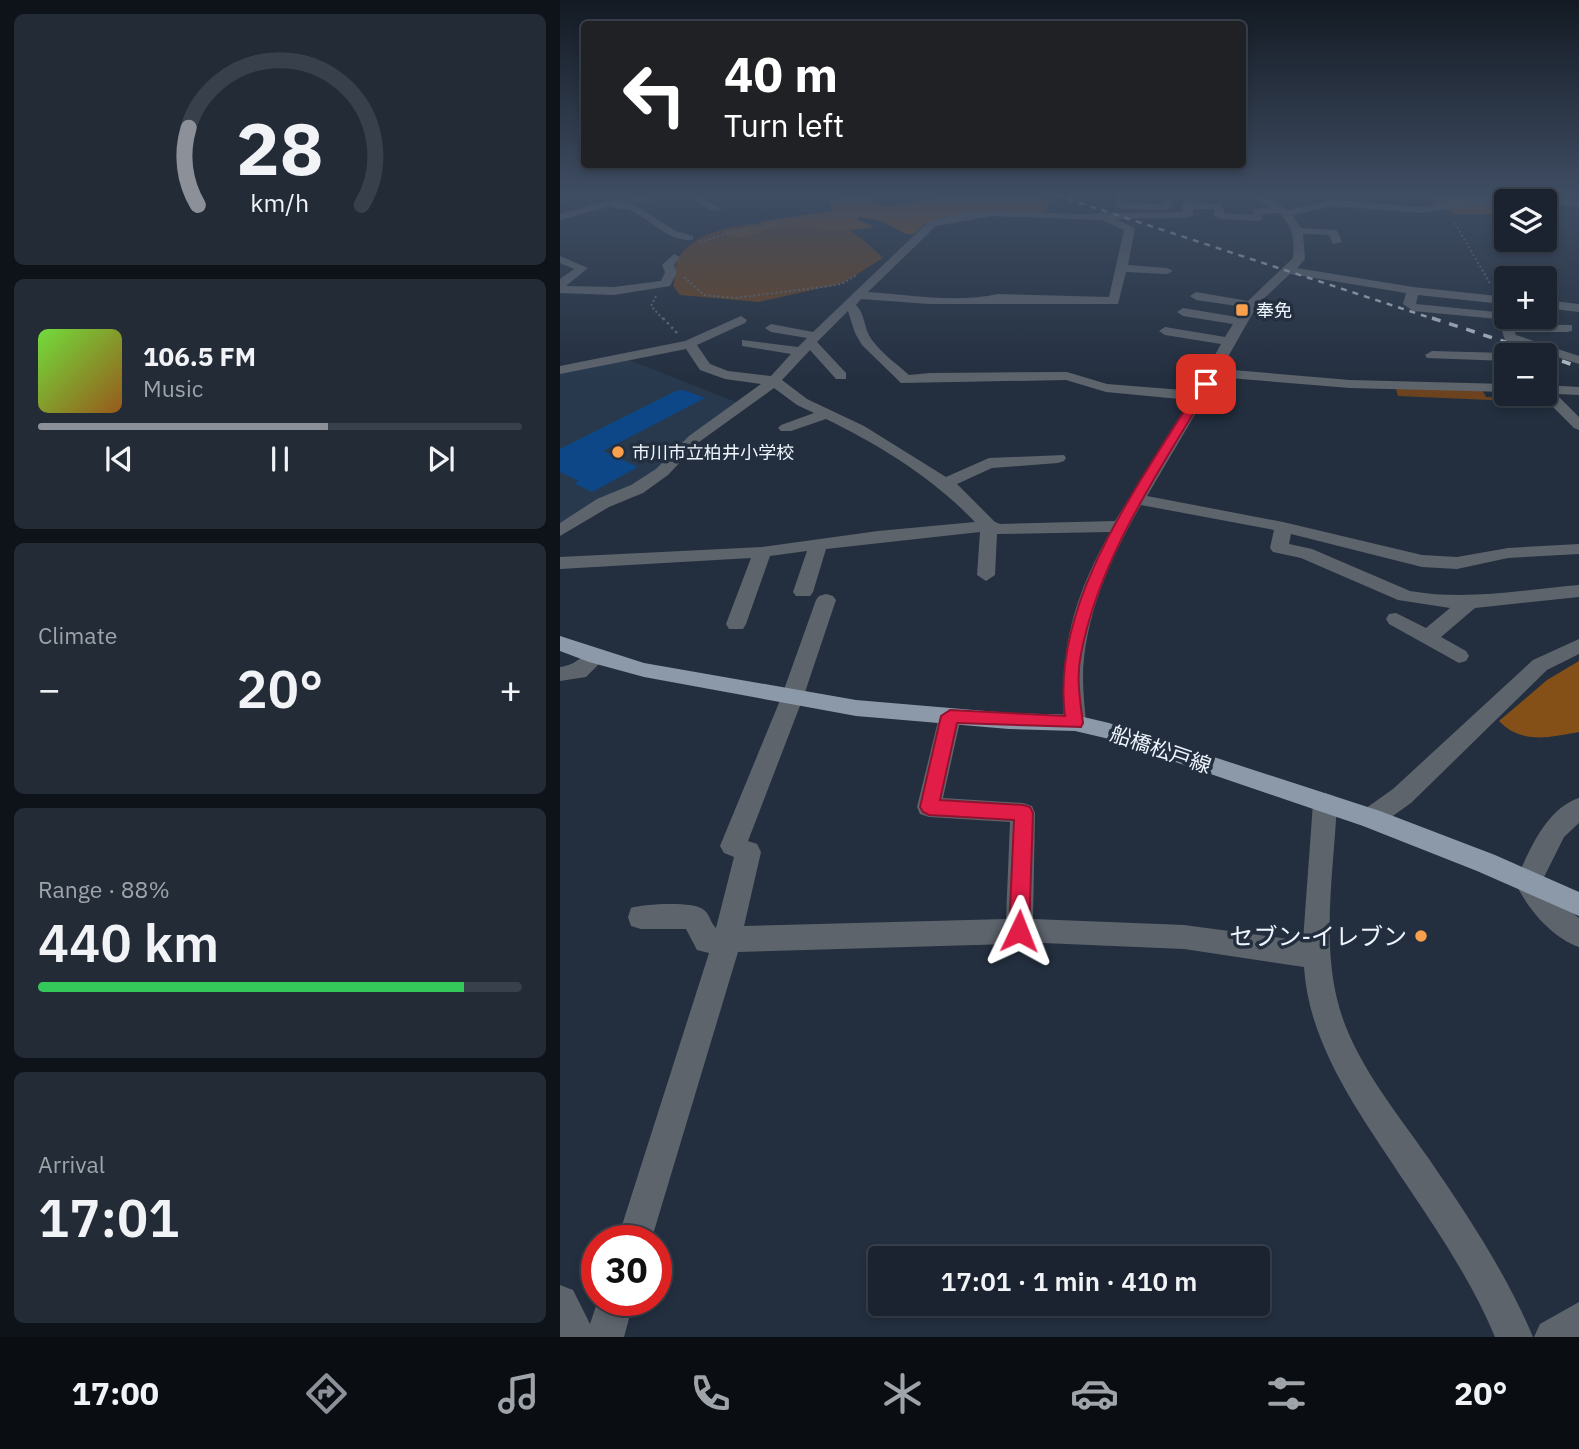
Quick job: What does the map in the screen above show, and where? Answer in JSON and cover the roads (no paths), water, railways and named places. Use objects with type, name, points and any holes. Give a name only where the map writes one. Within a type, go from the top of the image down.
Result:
[{"type":"main road","name":"船橋松戸線","points":[[560,643],[596,657],[644,670],[792,698],[856,708],[1075,723],[1109,731],[1371,818],[1486,863],[1579,904]]},
{"type":"street","points":[[560,287],[614,291],[666,284],[671,271],[668,265],[674,257]]},
{"type":"street","points":[[560,531],[603,503],[637,489],[662,472],[714,423],[774,381],[895,257]]},
{"type":"street","points":[[854,300],[1114,301],[1123,257]]},
{"type":"street","points":[[1075,723],[1070,691],[1077,633],[1089,597],[1121,526],[1259,295],[1289,270],[1299,257]]},
{"type":"street","points":[[560,259],[582,268],[560,287]]},
{"type":"street","points":[[1121,268],[1167,271]]},
{"type":"street","points":[[1289,270],[1413,291],[1494,299]]},
{"type":"street","points":[[1038,299],[1047,284]]},
{"type":"street","points":[[1413,291],[1409,304],[1413,307],[1494,320]]},
{"type":"street","points":[[1196,296],[1253,305]]},
{"type":"street","points":[[854,300],[861,338],[906,380],[930,377],[1067,376],[1106,388],[1199,396]]},
{"type":"street","points":[[1183,312],[1242,322]]},
{"type":"street","points":[[560,370],[689,345],[741,320]]},
{"type":"street","points":[[1557,327],[1567,328]]},
{"type":"street","points":[[771,328],[809,343],[841,376]]},
{"type":"street","points":[[1507,329],[1510,337],[1579,360]]},
{"type":"street","points":[[1166,331],[1231,342]]},
{"type":"street","points":[[747,343],[809,343]]},
{"type":"street","points":[[689,345],[705,368],[725,374],[774,381],[802,401],[859,429],[945,484],[989,526],[986,575]]},
{"type":"street","points":[[1432,355],[1494,357]]},
{"type":"street","points":[[1213,372],[1350,384],[1494,388]]},
{"type":"street","points":[[1557,390],[1579,391]]},
{"type":"street","points":[[1557,402],[1579,425]]},
{"type":"street","points":[[786,428],[826,414]]},
{"type":"street","points":[[945,484],[989,463],[1058,458]]},
{"type":"street","points":[[1137,499],[1283,527],[1422,561],[1457,563],[1508,553],[1579,549]]},
{"type":"street","points":[[560,563],[762,552],[989,526],[999,529],[1121,526]]},
{"type":"street","points":[[1283,527],[1279,548],[1306,554],[1405,596],[1420,600],[1469,602],[1571,591],[1579,609]]},
{"type":"street","points":[[803,592],[818,544]]},
{"type":"street","points":[[736,624],[762,552]]},
{"type":"street","points":[[640,1225],[727,941],[748,852],[733,846],[792,698],[826,600]]},
{"type":"street","points":[[1428,637],[1469,602]]},
{"type":"street","points":[[1396,618],[1459,656]]},
{"type":"street","points":[[1371,818],[1402,796],[1540,665],[1579,646]]},
{"type":"street","points":[[560,674],[579,672],[596,657]]},
{"type":"street","points":[[950,716],[929,807],[1023,813],[1019,931]]},
{"type":"street","points":[[1325,803],[1317,956],[1323,998],[1335,1034],[1358,1082],[1496,1294],[1514,1337]]},
{"type":"street","points":[[1579,808],[1555,830],[1528,882],[1538,900],[1579,935]]},
{"type":"street","points":[[642,917],[694,917],[707,941],[793,936],[1019,931],[1184,937],[1317,956]]},
{"type":"street","points":[[560,1303],[577,1337]]},
{"type":"street","points":[[605,1337],[611,1316]]},
{"type":"street","points":[[1553,1337],[1579,1320]]},
{"type":"railway","points":[[1246,257],[1437,320]]},
{"type":"railway","points":[[1432,318],[1579,367]]},
{"type":"place","name":"奉免","points":[[1242,310]]},
{"type":"place","name":"市川市立柏井小学校","points":[[618,452]]},
{"type":"place","name":"セブン-イレブン","points":[[1421,936]]}]
